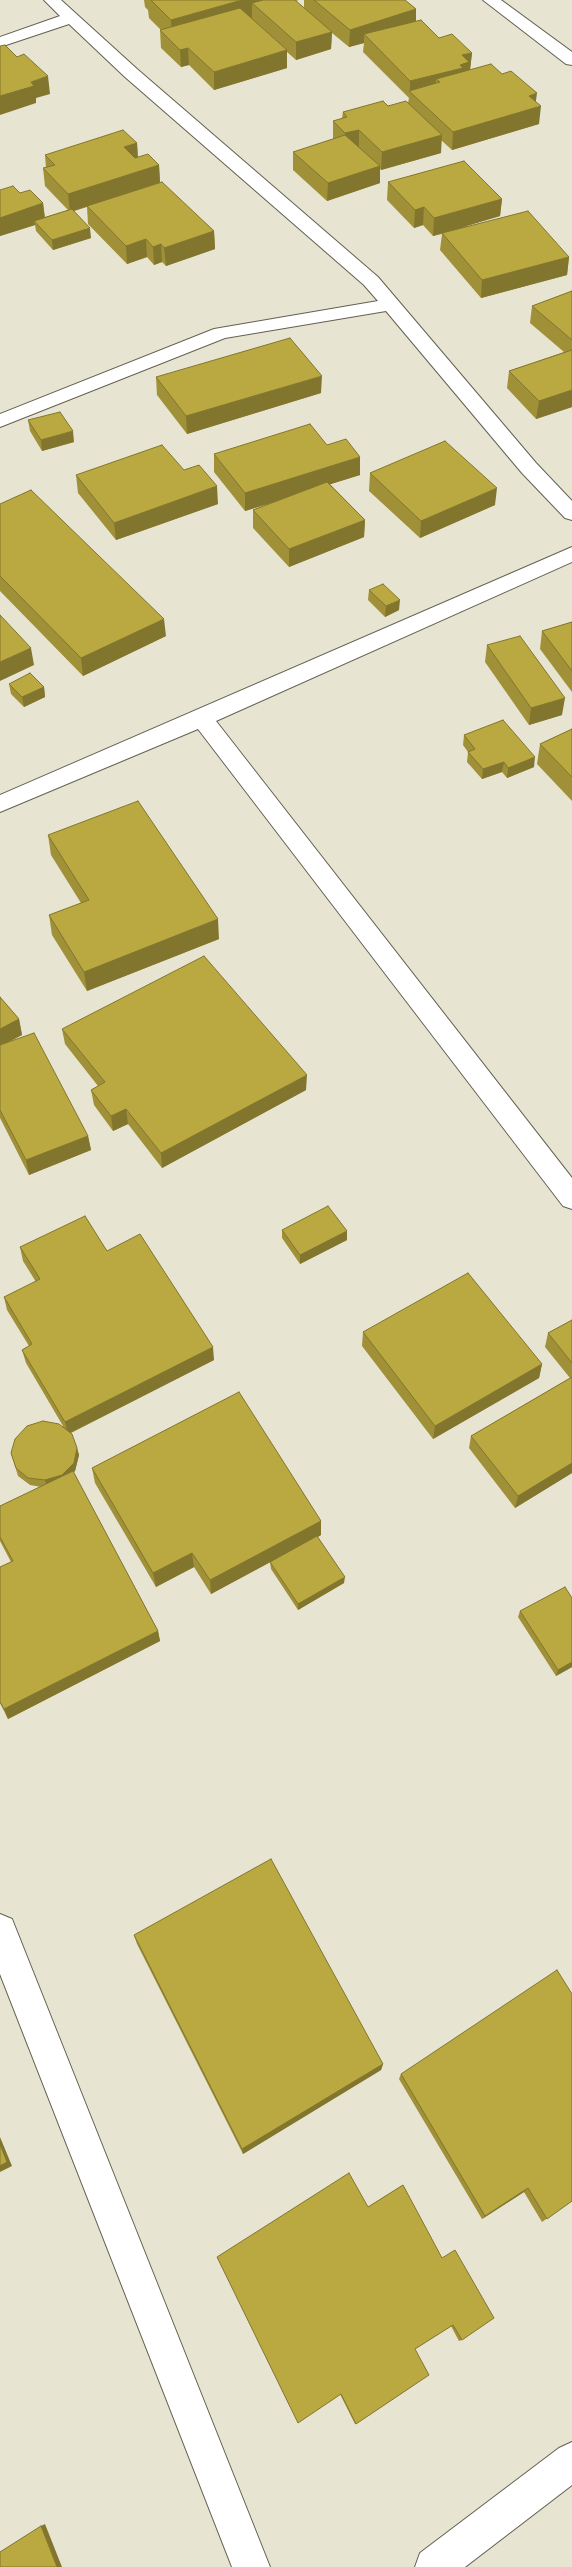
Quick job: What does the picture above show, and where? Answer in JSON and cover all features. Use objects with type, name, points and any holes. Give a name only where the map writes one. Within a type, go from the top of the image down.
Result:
[{"type":"street","points":[[52,0],[131,73],[372,280],[530,468],[572,513]]},
{"type":"street","points":[[490,0],[572,60]]},
{"type":"street","points":[[0,42],[71,18]]},
{"type":"street","points":[[0,421],[221,333],[392,304]]},
{"type":"street","points":[[0,804],[202,718],[572,554]]},
{"type":"street","points":[[202,718],[572,1198]]},
{"type":"street","points":[[0,1931],[251,2567]]},
{"type":"street","points":[[434,2567],[572,2461]]},
{"type":"building","points":[[151,0],[242,0],[171,20]]},
{"type":"building","points":[[263,0],[295,0],[332,32],[296,42],[252,3]]},
{"type":"building","points":[[314,0],[405,0],[416,9],[350,30]]},
{"type":"building","points":[[240,8],[287,50],[214,72],[188,48],[180,50],[160,30]]},
{"type":"building","points":[[421,20],[439,38],[452,34],[472,53],[462,55],[469,62],[460,65],[463,68],[410,81],[364,34]]},
{"type":"building","points":[[5,45],[17,57],[24,54],[48,76],[31,82],[34,86],[0,96],[0,46]]},
{"type":"building","points":[[491,64],[502,74],[511,71],[537,93],[529,96],[541,106],[453,132],[409,91],[440,82],[436,79]]},
{"type":"building","points":[[383,101],[388,106],[406,101],[442,135],[382,152],[359,130],[345,133],[333,121],[347,117],[343,112]]},
{"type":"building","points":[[123,130],[137,143],[124,147],[135,158],[148,154],[159,165],[68,194],[43,168],[55,165],[45,155]]},
{"type":"building","points":[[345,135],[380,166],[328,183],[293,152]]},
{"type":"building","points":[[464,161],[502,199],[434,218],[424,207],[415,210],[388,182]]},
{"type":"building","points":[[162,182],[214,231],[164,248],[161,244],[153,247],[146,239],[126,246],[87,206]]},
{"type":"building","points":[[13,186],[20,193],[30,190],[43,203],[0,218],[0,190]]},
{"type":"building","points":[[72,209],[90,228],[52,240],[34,221]]},
{"type":"building","points":[[528,211],[569,257],[482,280],[442,233]]},
{"type":"building","points":[[572,291],[572,340],[532,306]]},
{"type":"building","points":[[290,338],[322,376],[186,416],[156,377]]},
{"type":"building","points":[[572,350],[572,390],[539,401],[509,371]]},
{"type":"building","points":[[60,412],[73,431],[41,440],[28,420]]},
{"type":"building","points":[[310,424],[327,445],[346,439],[360,457],[245,493],[214,454]]},
{"type":"building","points":[[445,441],[497,488],[421,521],[370,473]]},
{"type":"building","points":[[162,445],[184,470],[199,465],[217,486],[114,523],[76,475]]},
{"type":"building","points":[[327,482],[365,520],[289,549],[253,510]]},
{"type":"building","points":[[31,490],[164,619],[81,658],[0,576],[0,504]]},
{"type":"building","points":[[383,584],[400,600],[386,606],[369,590]]},
{"type":"building","points":[[0,615],[31,648],[0,662]]},
{"type":"building","points":[[572,622],[572,671],[542,631]]},
{"type":"building","points":[[520,636],[565,698],[531,708],[487,645]]},
{"type":"building","points":[[30,673],[44,687],[22,697],[9,684]]},
{"type":"building","points":[[503,720],[535,757],[508,768],[504,762],[483,769],[468,752],[475,749],[464,735]]},
{"type":"building","points":[[572,729],[572,777],[540,744]]},
{"type":"building","points":[[138,801],[218,919],[84,972],[49,915],[89,900],[48,835]]},
{"type":"building","points":[[204,956],[307,1075],[161,1153],[126,1109],[111,1116],[91,1090],[105,1082],[62,1029]]},
{"type":"building","points":[[0,997],[19,1019],[0,1029]]},
{"type":"building","points":[[34,1033],[88,1136],[26,1160],[0,1110],[0,1045]]},
{"type":"building","points":[[328,1206],[347,1231],[300,1255],[282,1230]]},
{"type":"building","points":[[85,1216],[107,1251],[140,1234],[213,1347],[65,1422],[22,1350],[32,1344],[4,1297],[40,1279],[20,1247]]},
{"type":"building","points":[[468,1273],[542,1364],[435,1426],[363,1332]]},
{"type":"building","points":[[572,1320],[572,1363],[548,1333]]},
{"type":"building","points":[[572,1377],[572,1463],[518,1496],[471,1436]]},
{"type":"building","points":[[239,1392],[321,1521],[210,1580],[192,1553],[153,1573],[92,1468]]},
{"type":"building","points":[[43,1421],[59,1424],[72,1434],[77,1448],[74,1463],[62,1475],[45,1480],[28,1478],[16,1468],[11,1453],[15,1439],[27,1426]]},
{"type":"building","points":[[73,1471],[158,1631],[4,1709],[0,1702],[0,1567],[13,1561],[0,1537],[0,1506]]},
{"type":"building","points":[[317,1536],[345,1577],[298,1604],[270,1562]]},
{"type":"building","points":[[565,1587],[572,1598],[572,1662],[558,1670],[520,1611]]},
{"type":"building","points":[[271,1859],[383,2064],[242,2149],[134,1935]]},
{"type":"building","points":[[557,1970],[572,1994],[572,2201],[547,2219],[528,2188],[485,2216],[401,2074]]},
{"type":"building","points":[[0,2144],[7,2162],[0,2166]]},
{"type":"building","points":[[349,2173],[368,2207],[403,2185],[442,2258],[455,2250],[494,2318],[462,2340],[453,2325],[415,2349],[429,2375],[356,2424],[341,2394],[298,2423],[217,2257]]},
{"type":"building","points":[[41,2526],[57,2567],[0,2567],[0,2552]]}]
